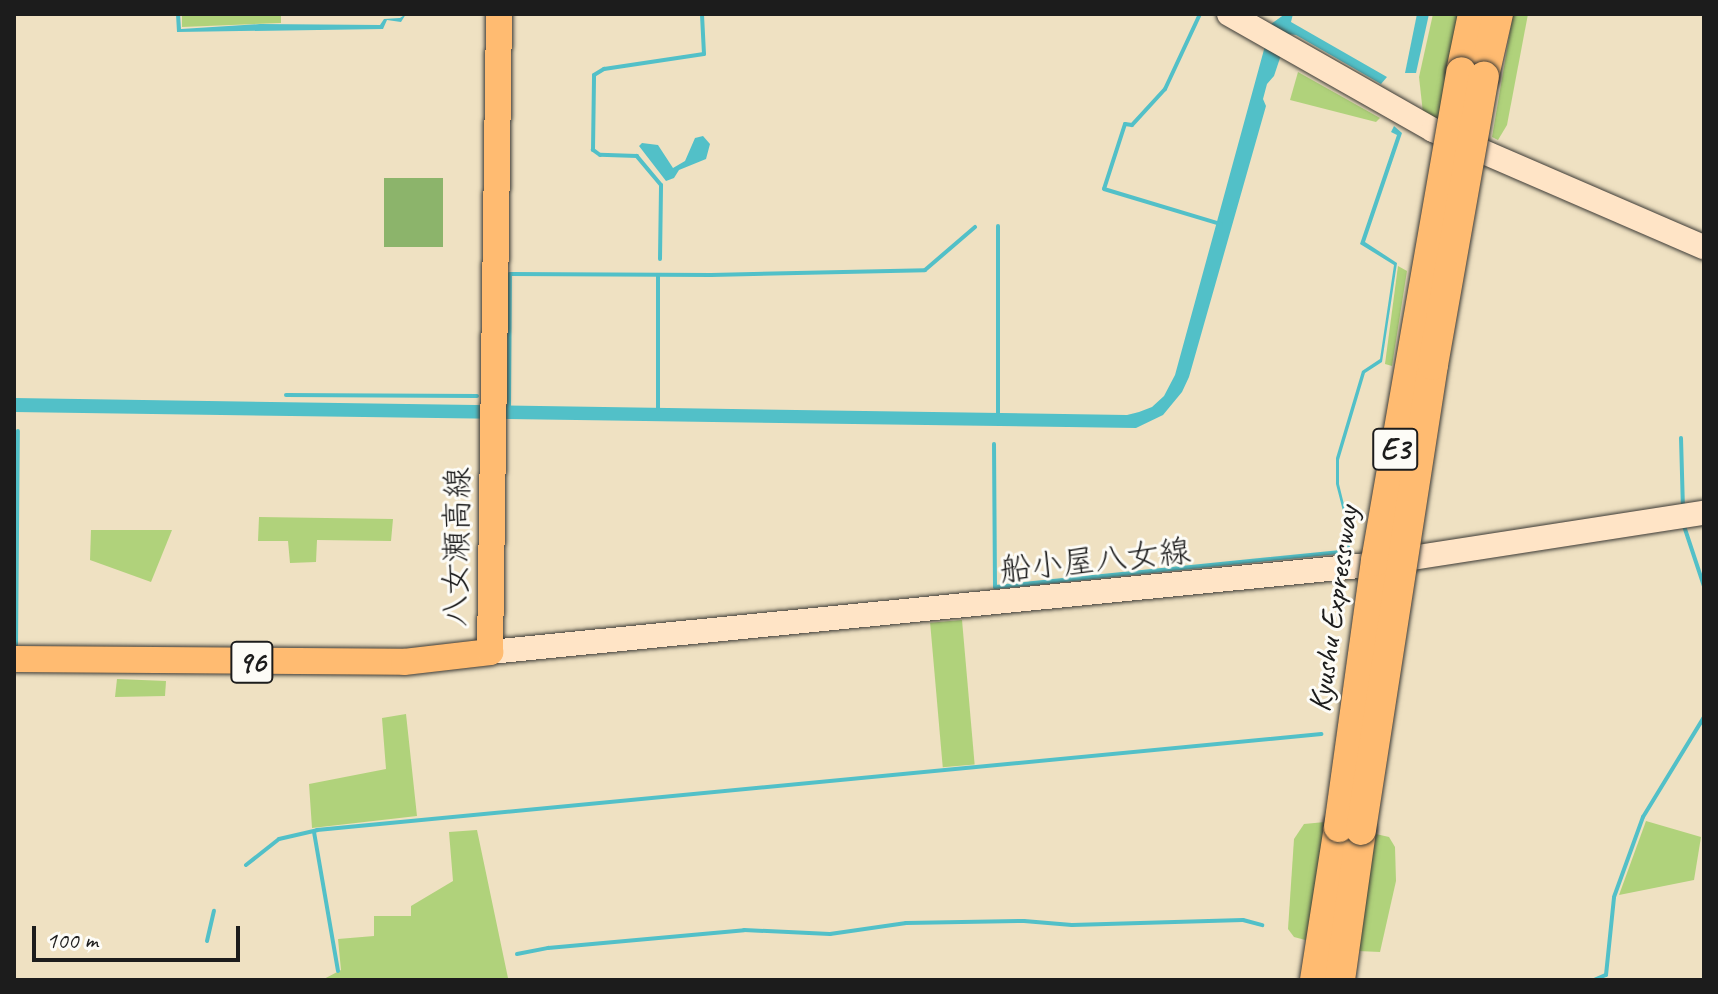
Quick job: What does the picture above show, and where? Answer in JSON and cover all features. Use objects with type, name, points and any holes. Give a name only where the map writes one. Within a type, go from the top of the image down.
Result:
[{"type":"highway","name":"Kyushu Expressway","points":[[1340,980],[1337,921],[1350,828],[1433,365],[1472,74],[1473,14]]},
{"type":"highway","name":"Kyushu Expressway","points":[[1472,74],[1498,14]]},
{"type":"highway","name":"Kyushu Expressway","points":[[1315,980],[1337,921]]},
{"type":"main road","name":"八女瀬高線","points":[[14,659],[404,662],[490,652],[499,14]]},
{"type":"main road","points":[[1229,14],[1433,130],[1704,247]]},
{"type":"main road","name":"船小屋八女線","points":[[490,652],[1360,566],[1704,513]]},
{"type":"green space","points":[[182,14],[281,14],[281,23],[182,27]]},
{"type":"green space","points":[[1433,14],[1458,14],[1440,122],[1423,113],[1419,77]]},
{"type":"green space","points":[[1513,14],[1528,14],[1507,125],[1498,140],[1492,137]]},
{"type":"green space","points":[[1298,72],[1380,118],[1376,122],[1290,100]]},
{"type":"green space","points":[[384,178],[443,178],[443,247],[384,247]]},
{"type":"green space","points":[[1398,266],[1407,271],[1392,366],[1385,364]]},
{"type":"green space","points":[[259,517],[393,519],[391,541],[317,540],[316,562],[290,563],[288,541],[258,541]]},
{"type":"green space","points":[[91,530],[172,530],[151,582],[90,560]]},
{"type":"green space","points":[[962,620],[975,764],[943,767],[930,623]]},
{"type":"green space","points":[[117,679],[166,681],[165,696],[115,697]]},
{"type":"green space","points":[[406,714],[417,816],[312,828],[309,784],[386,769],[382,718]]},
{"type":"green space","points":[[1646,821],[1701,837],[1694,880],[1619,895]]},
{"type":"green space","points":[[1325,822],[1309,941],[1294,937],[1288,929],[1294,839],[1304,824]]},
{"type":"green space","points":[[477,830],[508,978],[322,980],[341,970],[338,939],[374,936],[374,916],[411,916],[411,906],[453,881],[449,832]]},
{"type":"green space","points":[[1376,834],[1389,837],[1395,847],[1396,881],[1380,952],[1358,951]]},
{"type":"water","points":[[176,14],[180,14],[181,29],[260,24],[380,25],[384,19],[400,18],[406,14],[401,22],[387,20],[383,29],[177,32]]},
{"type":"water","points":[[1285,14],[1293,14],[1291,22],[1387,77],[1381,84],[1296,35],[1288,34],[1274,76],[1267,84],[1263,99],[1266,106],[1189,377],[1182,392],[1163,415],[1136,428],[14,412],[14,398],[1127,415],[1139,412],[1152,407],[1164,396],[1175,375],[1271,24]]},
{"type":"water","points":[[1417,14],[1429,14],[1416,73],[1405,73]]},
{"type":"water","points":[[1394,126],[1402,133],[1365,242],[1397,263],[1382,362],[1365,373],[1339,460],[1339,484],[1351,533],[1348,552],[1349,534],[1336,484],[1336,458],[1362,371],[1380,359],[1394,265],[1360,244],[1397,135],[1391,132]]},
{"type":"water","points":[[703,136],[710,144],[706,159],[679,170],[674,178],[666,181],[639,146],[642,143],[658,145],[673,168],[685,161],[695,138]]},
{"type":"waterway","points":[[660,259],[661,185],[637,156],[600,155],[593,150],[594,75],[604,69],[704,54],[702,14]]},
{"type":"waterway","points":[[1200,14],[1165,89],[1132,125],[1125,124],[1104,189],[1221,224]]},
{"type":"waterway","points":[[998,226],[998,415]]},
{"type":"waterway","points":[[509,406],[510,274],[711,275],[925,270],[975,227]]},
{"type":"waterway","points":[[658,275],[658,408]]},
{"type":"waterway","points":[[286,395],[477,396]]},
{"type":"waterway","points":[[16,645],[18,431]]},
{"type":"waterway","points":[[1681,438],[1683,509]]},
{"type":"waterway","points":[[994,444],[995,587],[1348,551],[1348,547]]},
{"type":"waterway","points":[[1684,526],[1704,586]]},
{"type":"waterway","points":[[1594,980],[1606,975],[1614,897],[1643,817],[1704,717]]},
{"type":"waterway","points":[[246,865],[279,839],[317,830],[1321,734]]},
{"type":"waterway","points":[[314,832],[338,971]]},
{"type":"waterway","points":[[207,941],[214,911]]},
{"type":"waterway","points":[[517,954],[548,948],[744,930],[830,934],[906,923],[1024,921],[1072,925],[1243,920],[1262,925]]}]
